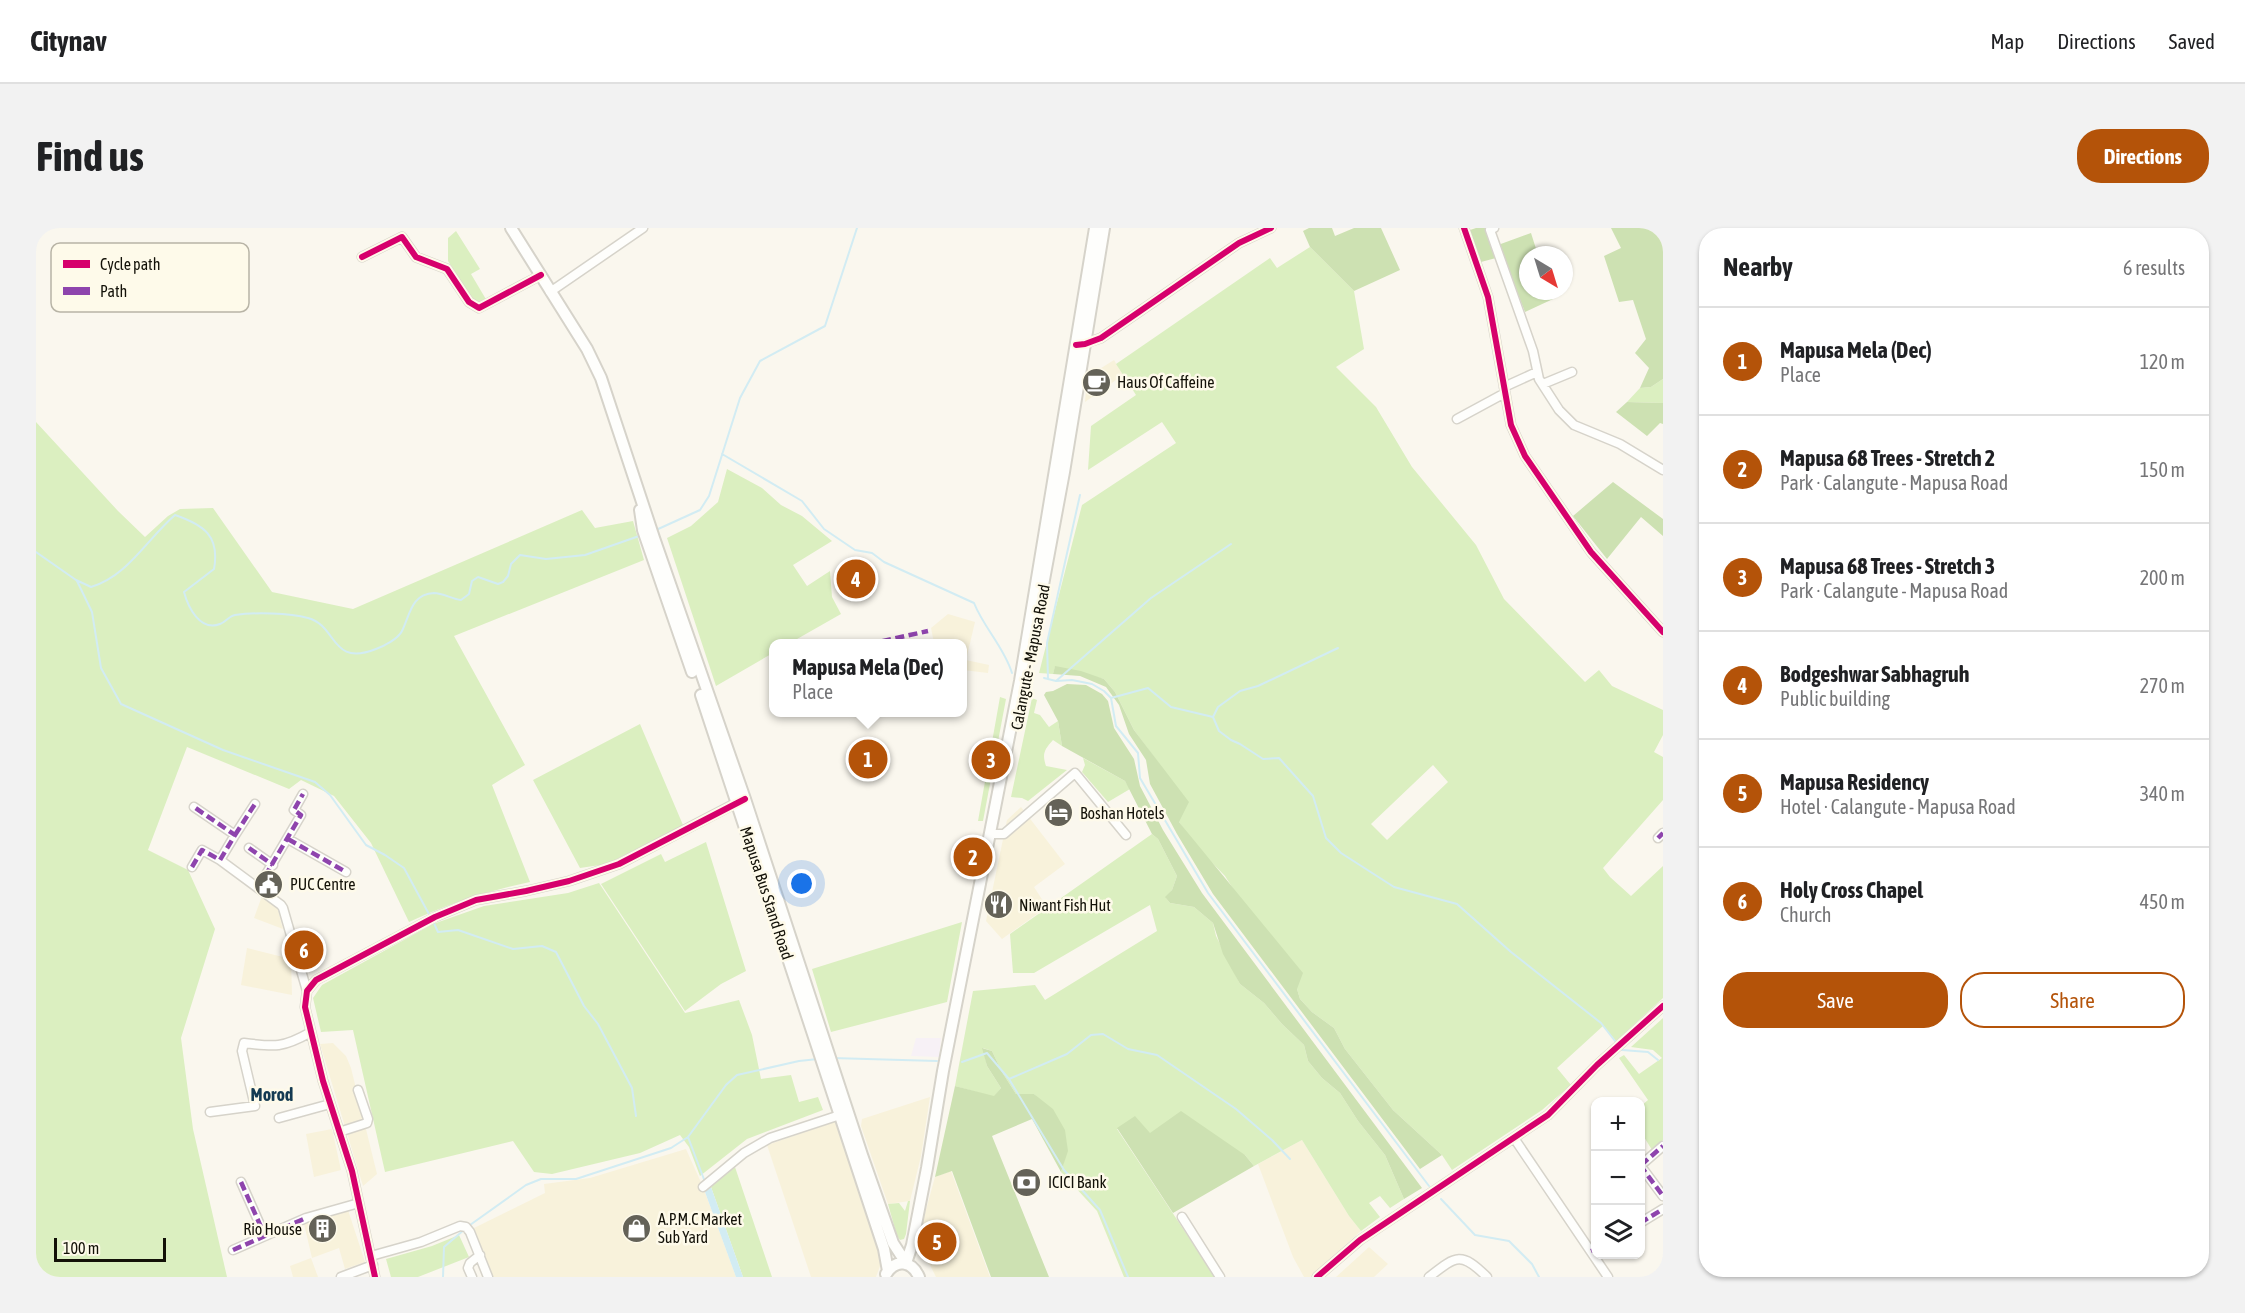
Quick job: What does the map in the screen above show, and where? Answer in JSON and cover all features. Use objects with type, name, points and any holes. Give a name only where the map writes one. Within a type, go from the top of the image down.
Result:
[{"type":"main road","name":"Mapusa Bus Stand Road","points":[[511,228],[587,349],[601,378],[741,800],[840,1115],[885,1249],[887,1274]]},
{"type":"main road","name":"Calangute - Mapusa Road","points":[[1080,345],[1095,228]]},
{"type":"main road","name":"Calangute - Mapusa Road","points":[[906,1263],[912,1245],[943,1084],[943,1071],[993,835],[1080,345],[1104,228]]},
{"type":"main road","name":"Mapusa Bus Stand Road","points":[[741,800],[893,1243],[906,1263],[912,1265],[919,1277]]},
{"type":"main road","points":[[887,1274],[899,1263],[906,1263]]},
{"type":"street","points":[[550,292],[643,228]]},
{"type":"street","points":[[1080,345],[1101,338],[1239,243],[1271,228]]},
{"type":"street","points":[[1464,228],[1488,297],[1511,425],[1525,456],[1591,552],[1663,632]]},
{"type":"street","points":[[1494,228],[1490,230],[1522,319],[1538,372],[1559,410],[1574,425],[1620,444],[1663,470]]},
{"type":"street","points":[[362,257],[402,237],[416,257],[447,268],[469,303],[478,308],[541,275]]},
{"type":"street","points":[[1457,419],[1538,372]]},
{"type":"street","points":[[1543,384],[1572,372]]},
{"type":"street","points":[[993,835],[1004,834],[1075,773],[1126,835]]},
{"type":"street","points":[[258,888],[301,815],[294,810],[303,794]]},
{"type":"street","points":[[307,991],[316,980],[432,918],[476,900],[558,884],[619,864],[741,800]]},
{"type":"street","points":[[220,860],[255,804]]},
{"type":"street","points":[[194,807],[235,835]]},
{"type":"street","points":[[288,839],[346,872]]},
{"type":"street","points":[[249,848],[273,866]]},
{"type":"street","points":[[192,867],[202,850],[220,860],[284,908],[307,991],[305,1007],[311,1032],[330,1104],[352,1171],[375,1277]]},
{"type":"street","points":[[1317,1277],[1359,1240],[1548,1115],[1597,1065],[1663,1006]]},
{"type":"street","points":[[210,1112],[255,1106],[242,1051],[244,1043],[274,1047],[292,1042],[311,1032]]},
{"type":"street","points":[[339,1132],[367,1123],[368,1119],[358,1090]]},
{"type":"street","points":[[279,1118],[330,1104]]},
{"type":"street","points":[[703,1187],[744,1153],[770,1138],[840,1115]]},
{"type":"street","points":[[1514,1138],[1591,1247]]},
{"type":"street","points":[[1645,1162],[1663,1146]]},
{"type":"street","points":[[1645,1171],[1663,1196]]},
{"type":"street","points":[[241,1182],[265,1236]]},
{"type":"street","points":[[233,1250],[306,1218],[359,1203]]},
{"type":"street","points":[[1645,1220],[1663,1209]]},
{"type":"street","points":[[1182,1217],[1220,1277]]},
{"type":"street","points":[[341,1277],[372,1261],[460,1226],[466,1227],[470,1232],[488,1277]]},
{"type":"street","points":[[472,1277],[468,1268],[470,1263],[480,1255]]},
{"type":"street","points":[[1429,1277],[1446,1263],[1458,1258],[1468,1261],[1487,1277]]},
{"type":"street","points":[[1598,1259],[1608,1277]]},
{"type":"shaded area","points":[[1114,360],[1123,375],[1085,402],[1087,377]]},
{"type":"shaded area","points":[[948,614],[975,622],[967,656],[967,639],[933,639],[931,628]]},
{"type":"shaded area","points":[[967,660],[989,665],[988,673],[967,670]]},
{"type":"shaded area","points":[[1021,807],[1065,864],[1034,887],[1047,907],[1002,939],[986,921],[1007,820]]},
{"type":"shaded area","points":[[262,896],[277,906],[283,929],[254,918]]},
{"type":"shaded area","points":[[247,948],[291,959],[292,995],[241,985]]},
{"type":"shaded area","points":[[916,1038],[941,1038],[939,1057],[911,1056]]},
{"type":"shaded area","points":[[333,1043],[346,1056],[351,1068],[377,1174],[363,1186],[320,1044]]},
{"type":"shaded area","points":[[930,1097],[921,1156],[910,1201],[888,1204],[861,1126],[862,1119]]},
{"type":"shaded area","points":[[835,1122],[882,1261],[876,1277],[811,1277],[767,1145]]},
{"type":"shaded area","points":[[332,1129],[341,1170],[314,1177],[306,1134]]},
{"type":"shaded area","points":[[1302,1140],[1349,1216],[1361,1231],[1310,1277],[1304,1277],[1293,1257],[1258,1164]]},
{"type":"shaded area","name":"A.P.M.C Market Sub Yard","points":[[686,1149],[703,1187],[736,1277],[492,1277],[474,1228],[545,1193],[544,1184],[590,1178]]},
{"type":"shaded area","points":[[951,1171],[990,1277],[936,1277],[930,1265],[918,1255],[917,1242],[935,1177]]},
{"type":"shaded area","points":[[348,1210],[365,1262],[345,1269],[339,1248],[312,1258],[304,1224]]},
{"type":"shaded area","points":[[1369,1247],[1388,1264],[1374,1277],[1336,1277]]},
{"type":"shaded area","points":[[311,1258],[318,1277],[293,1277],[290,1266]]},
{"type":"green space","points":[[1309,228],[1332,228],[1335,236],[1354,228],[1381,228],[1400,270],[1354,291],[1310,247],[1303,231]]},
{"type":"green space","points":[[1485,228],[1496,258],[1481,262],[1470,230]]},
{"type":"green space","points":[[1611,228],[1663,228],[1663,379],[1651,387],[1640,388],[1649,368],[1635,353],[1646,339],[1633,300],[1619,302],[1604,256],[1621,248]]},
{"type":"green space","points":[[456,231],[480,269],[471,274],[487,301],[477,306],[448,261],[448,238]]},
{"type":"green space","points":[[1531,233],[1535,246],[1519,246],[1519,297],[1498,245]]},
{"type":"green space","points":[[1310,247],[1354,291],[1364,349],[1336,367],[1376,407],[1412,467],[1476,545],[1504,599],[1585,682],[1599,670],[1612,686],[1663,710],[1663,735],[1654,752],[1663,757],[1663,800],[1603,868],[1631,896],[1663,866],[1663,998],[1616,1041],[1603,1026],[1557,1068],[1571,1085],[1542,1110],[1452,1170],[1442,1155],[1393,1110],[1345,1049],[1334,1028],[1312,1012],[1300,999],[1297,989],[1225,876],[1197,847],[1179,822],[1160,765],[1134,730],[1115,692],[1104,679],[1055,667],[1053,674],[1039,673],[1082,505],[1176,443],[1162,422],[1088,470],[1091,426],[1136,395],[1116,364],[1270,258],[1277,268]],"holes":[[[1433,765],[1448,782],[1387,840],[1371,824]]]},
{"type":"green space","points":[[1520,300],[1551,300],[1525,312]]},
{"type":"green space","points":[[1663,379],[1663,403],[1627,402],[1640,388],[1651,387]]},
{"type":"green space","points":[[1627,402],[1663,403],[1663,424],[1660,423],[1647,436],[1616,412]]},
{"type":"green space","points":[[36,422],[145,537],[168,516],[180,509],[213,508],[272,592],[353,609],[582,510],[595,528],[633,521],[644,560],[454,636],[525,765],[492,785],[530,882],[468,899],[409,922],[371,843],[334,796],[301,780],[289,789],[187,747],[148,850],[188,870],[215,929],[181,1038],[193,1129],[227,1277],[36,1277]]},
{"type":"green space","points":[[727,469],[762,488],[781,505],[802,516],[832,541],[793,565],[807,586],[830,571],[832,597],[841,614],[797,639],[769,639],[769,655],[716,686],[667,538],[691,526],[718,502]]},
{"type":"green space","points":[[1613,482],[1663,519],[1663,536],[1641,517],[1607,559],[1573,516]]},
{"type":"green space","points":[[1055,666],[1081,671],[1104,679],[1115,692],[1134,730],[1189,802],[1179,822],[1303,973],[1297,989],[1300,999],[1312,1012],[1334,1028],[1345,1049],[1393,1110],[1442,1155],[1420,1169],[1213,894],[1150,784],[1146,760],[1129,734],[1119,705],[1106,687],[1080,676],[1053,674]]},
{"type":"green space","points":[[1067,684],[1086,685],[1102,694],[1108,701],[1114,728],[1134,759],[1140,786],[1163,830],[1202,893],[1422,1188],[1404,1199],[1385,1155],[1358,1121],[1340,1093],[1322,1078],[1308,1061],[1304,1045],[1264,1003],[1240,984],[1223,954],[1213,923],[1194,907],[1170,903],[1165,897],[1172,890],[1177,876],[1125,781],[1062,746],[1058,721],[1044,695],[1046,692]]},
{"type":"green space","points":[[1000,697],[1006,699],[983,821],[978,821]]},
{"type":"green space","points":[[1032,698],[1037,700],[1034,713],[1040,715],[1049,727],[1058,721],[1062,746],[1053,740],[1050,743],[1044,755],[1046,766],[1067,770],[1028,801],[1011,797]]},
{"type":"green space","points":[[640,724],[683,825],[607,864],[580,868],[533,780]]},
{"type":"green space","points":[[1083,758],[1125,781],[1130,789],[1108,802],[1082,772],[1085,765]]},
{"type":"green space","points":[[1152,834],[1158,839],[1177,876],[1166,898],[1170,903],[1194,907],[1213,923],[1216,936],[1240,984],[1264,1003],[1304,1045],[1308,1061],[1322,1078],[1340,1093],[1358,1121],[1385,1155],[1404,1199],[1390,1208],[1380,1196],[1369,1203],[1380,1217],[1361,1231],[1349,1216],[1302,1140],[1254,1166],[1245,1155],[1150,1133],[1117,1129],[1215,1277],[1124,1277],[1097,1211],[1061,1172],[1065,1158],[1065,1137],[1058,1121],[1051,1113],[1034,1094],[1016,1094],[992,1051],[983,1048],[987,1066],[1001,1088],[994,1097],[955,1086],[973,991],[1035,985],[1045,1000],[1157,931],[1150,905],[1034,973],[1013,973],[1010,934]]},
{"type":"green space","points":[[706,842],[746,971],[721,984],[685,1011],[601,884],[661,854],[665,862]]},
{"type":"green space","points":[[599,883],[685,1013],[739,1000],[752,1035],[761,1079],[791,1075],[799,1102],[818,1097],[823,1110],[747,1139],[700,1176],[689,1147],[680,1135],[640,1153],[552,1174],[534,1172],[513,1141],[385,1172],[353,1030],[321,1032],[313,998],[322,985],[433,924],[484,906],[568,893]]},
{"type":"green space","points":[[962,922],[947,1002],[831,1032],[812,969]]},
{"type":"green space","points":[[1663,1018],[1663,1140],[1652,1150],[1645,1139],[1645,1103],[1648,1100],[1619,1058],[1624,1055],[1639,1074],[1662,1058],[1653,1050],[1631,1047]]},
{"type":"green space","points":[[982,1048],[992,1051],[1016,1094],[1034,1094],[1053,1109],[1065,1130],[1068,1151],[1061,1172],[1032,1119],[992,1136],[1049,1277],[991,1277],[952,1171],[935,1177],[955,1086],[994,1096],[1001,1088],[987,1066]]},
{"type":"green space","points":[[1181,1111],[1245,1155],[1254,1166],[1173,1213],[1117,1128],[1135,1116],[1150,1133]]},
{"type":"green space","points":[[735,1167],[772,1277],[743,1277],[711,1187]]},
{"type":"green space","points":[[910,1201],[906,1234],[904,1239],[900,1240],[888,1204],[899,1203],[905,1211]]},
{"type":"green space","points":[[459,1235],[469,1257],[418,1277],[391,1277],[386,1259],[432,1246]]},
{"type":"water","points":[[711,1187],[743,1277],[736,1277],[705,1192]]},
{"type":"waterway","points":[[656,530],[700,510],[709,496],[740,398],[760,361],[825,326],[857,228]]},
{"type":"waterway","points":[[722,454],[802,501],[824,529],[855,550],[872,553],[884,562],[974,603],[1012,673]]},
{"type":"waterway","points":[[1048,679],[1047,643],[1080,495]]},
{"type":"waterway","points":[[36,552],[76,580],[91,587],[104,582],[126,566],[175,515],[202,528],[208,533],[215,548],[214,569],[184,592],[192,611],[201,621],[213,626],[233,616],[252,614],[300,616],[318,622],[342,649],[350,653],[361,653],[379,648],[397,637],[402,631],[412,606],[426,594],[437,593],[461,600],[469,594],[472,581],[478,577],[498,584],[503,582],[508,576],[511,564],[520,555],[546,559],[585,555],[642,535]]},
{"type":"waterway","points":[[1056,681],[1151,598],[1231,544]]},
{"type":"waterway","points":[[77,581],[92,612],[101,668],[121,704],[223,750],[315,782],[330,795],[366,845],[404,868],[430,916]]},
{"type":"waterway","points":[[1213,717],[1218,707],[1240,691],[1258,686],[1338,648]]},
{"type":"waterway","points":[[1044,678],[1092,684],[1111,698],[1116,726],[1138,753],[1140,778],[1208,893],[1429,1186]]},
{"type":"waterway","points":[[1111,698],[1148,688],[1171,707],[1213,717],[1219,731],[1263,759],[1279,758],[1313,796],[1326,838],[1341,853],[1394,887],[1457,904],[1511,952],[1601,1023],[1622,1050],[1648,1052],[1658,1060]]},
{"type":"waterway","points":[[433,921],[438,932],[458,930],[513,949],[542,946],[556,952],[584,1006],[598,1024],[632,1088],[636,1116]]},
{"type":"waterway","points":[[1009,1079],[1067,1054],[1091,1035],[1103,1034],[1128,1049],[1157,1055],[1236,1109],[1290,1159]]},
{"type":"waterway","points":[[962,1062],[987,1053],[1009,1079],[1064,1170],[1100,1210],[1128,1277]]},
{"type":"waterway","points":[[832,1058],[937,1061]]},
{"type":"waterway","points":[[470,1225],[526,1185],[541,1179],[576,1179],[671,1148],[688,1137],[726,1085],[737,1075],[818,1059]]},
{"type":"waterway","points":[[688,1137],[705,1182]]},
{"type":"waterway","points":[[1441,1199],[1475,1235],[1509,1241],[1532,1264],[1539,1277]]},
{"type":"waterway","points":[[443,1277],[444,1247],[465,1229]]},
{"type":"marked path","points":[[892,639],[928,631]]},
{"type":"marked path","points":[[258,888],[301,815],[294,810],[303,794]]},
{"type":"marked path","points":[[235,835],[255,804]]},
{"type":"marked path","points":[[192,867],[202,850],[220,860],[235,835],[194,807]]},
{"type":"marked path","points":[[1658,838],[1663,833]]},
{"type":"marked path","points":[[288,839],[346,872]]},
{"type":"marked path","points":[[249,848],[273,865]]},
{"type":"marked path","points":[[1645,1162],[1663,1146]]},
{"type":"marked path","points":[[1645,1172],[1663,1196]]},
{"type":"marked path","points":[[241,1182],[265,1236]]},
{"type":"marked path","points":[[1645,1220],[1663,1209]]},
{"type":"marked path","points":[[233,1250],[306,1218]]},
{"type":"cycle path","points":[[1076,345],[1101,338],[1239,243],[1271,228]]},
{"type":"cycle path","points":[[1464,228],[1488,297],[1511,425],[1525,456],[1591,552],[1663,632]]},
{"type":"cycle path","points":[[362,257],[402,237],[416,257],[447,269],[469,302],[479,308],[541,275]]},
{"type":"cycle path","points":[[375,1277],[352,1171],[323,1081],[305,1007],[307,991],[316,980],[435,917],[476,900],[569,881],[619,864],[745,799]]},
{"type":"cycle path","points":[[1317,1277],[1360,1240],[1548,1115],[1597,1065],[1663,1006]]},
{"type":"place","name":"Haus Of Caffeine","points":[[1096,382]]},
{"type":"place","name":"Bodgeshwar Sabhagruh","points":[[856,579]]},
{"type":"place","name":"Mapusa Mela (Dec)","points":[[868,759]]},
{"type":"place","name":"Mapusa 68 Trees - Stretch 3","points":[[991,760]]},
{"type":"place","name":"Boshan Hotels","points":[[1059,813]]},
{"type":"place","name":"Mapusa 68 Trees - Stretch 2","points":[[973,857]]},
{"type":"place","name":"PUC Centre","points":[[269,884]]},
{"type":"place","name":"Niwant Fish Hut","points":[[998,905]]},
{"type":"place","name":"Holy Cross Chapel","points":[[304,950]]},
{"type":"place","name":"ICICI Bank","points":[[1027,1182]]},
{"type":"place","name":"A.P.M.C Market Sub Yard","points":[[637,1228]]},
{"type":"place","name":"Rio House","points":[[323,1229]]},
{"type":"place","name":"Mapusa Residency","points":[[937,1242]]},
{"type":"district","name":"Morod","points":[[272,1095]]}]
